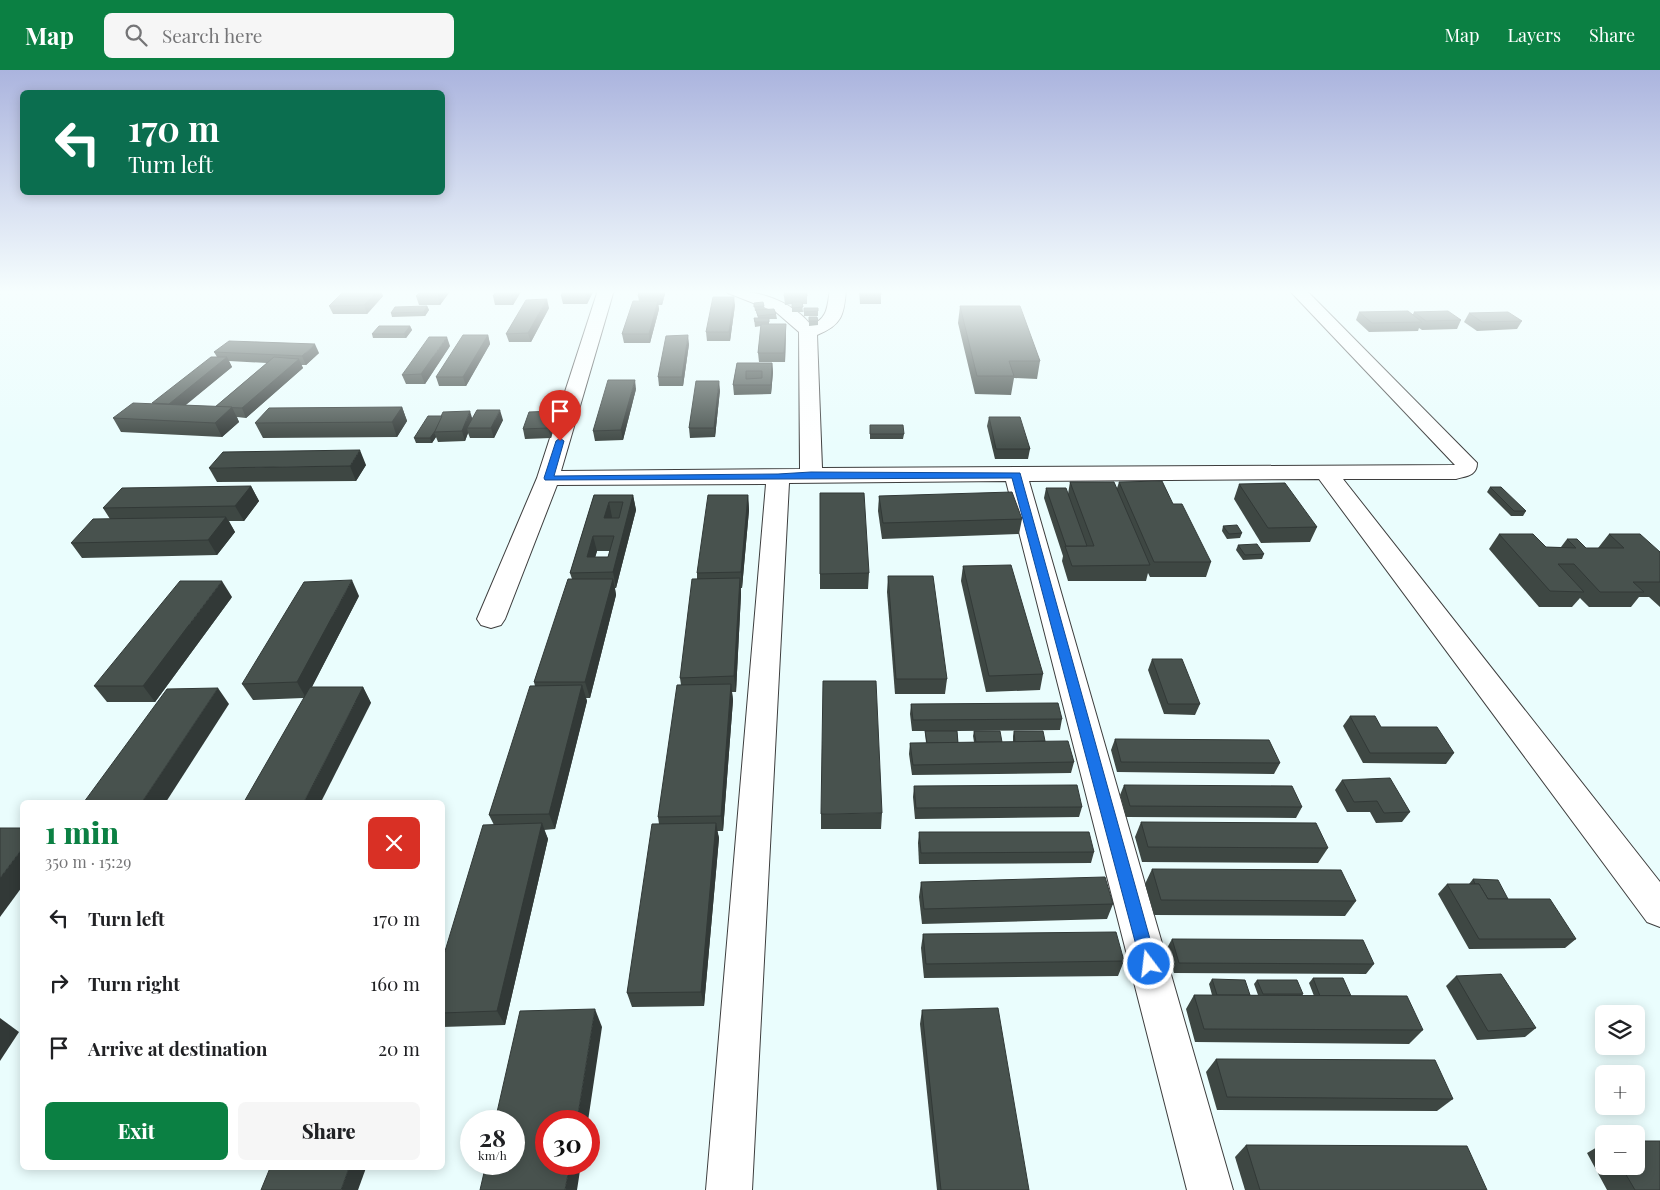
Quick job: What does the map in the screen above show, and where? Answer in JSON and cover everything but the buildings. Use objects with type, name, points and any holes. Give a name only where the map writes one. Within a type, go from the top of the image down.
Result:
[{"type":"street","points":[[491,619],[548,478],[590,342]]},
{"type":"street","points":[[808,342],[811,475]]},
{"type":"street","points":[[548,478],[1456,472],[1466,469],[1466,463],[1348,342]]},
{"type":"street","points":[[1326,473],[1660,910]]},
{"type":"street","points":[[1016,475],[1210,1190]]},
{"type":"street","points":[[729,1190],[778,477]]},
{"type":"route","points":[[560,441],[548,478],[1016,475],[1149,964]]}]
